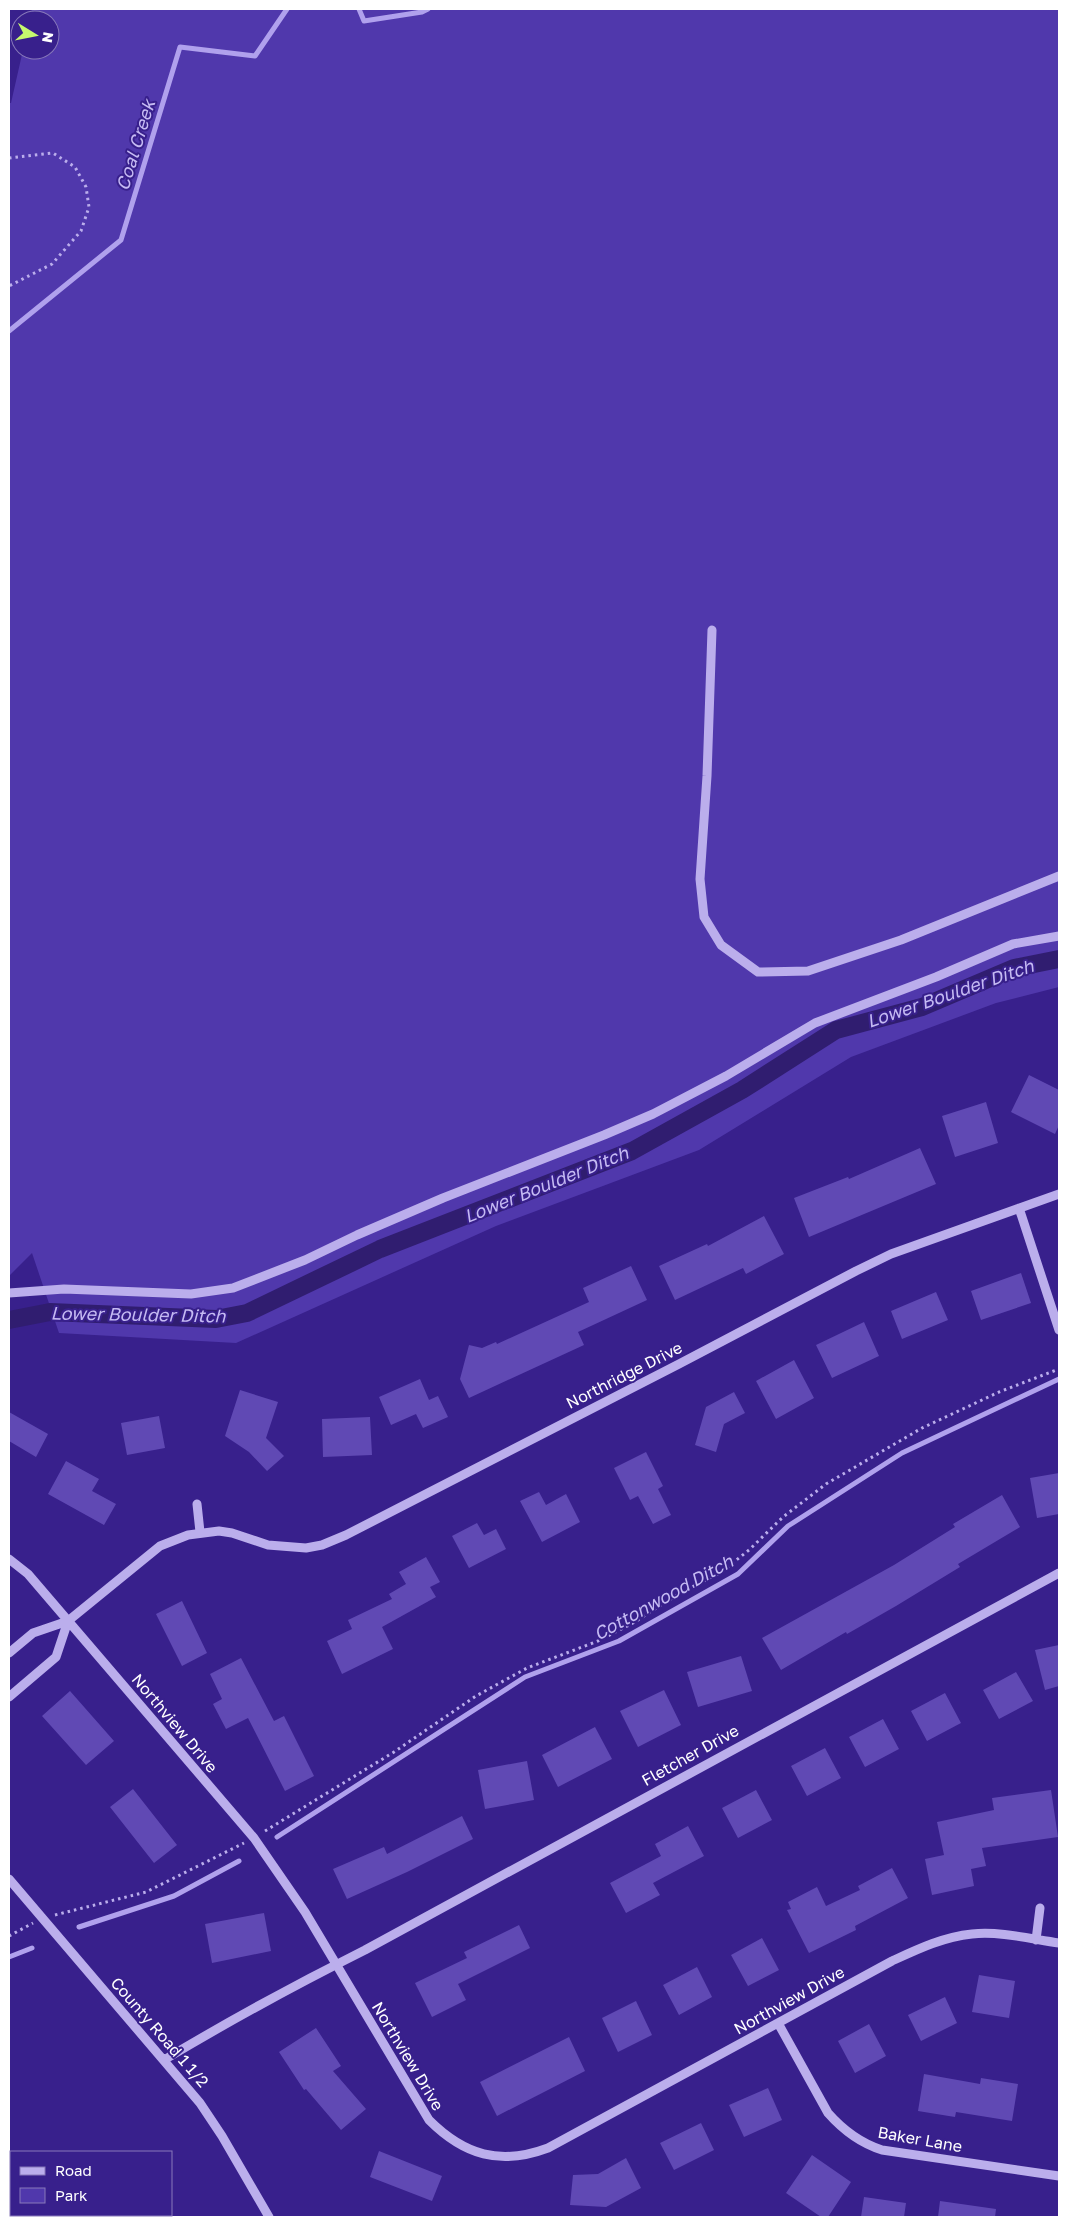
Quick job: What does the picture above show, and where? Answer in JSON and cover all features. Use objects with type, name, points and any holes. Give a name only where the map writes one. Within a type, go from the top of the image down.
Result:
[{"type":"street","points":[[712,630],[707,776],[700,879],[704,918],[721,946],[758,972],[808,971],[901,940],[1059,876]]},
{"type":"street","points":[[9,1293],[64,1289],[191,1294],[233,1288],[305,1260],[443,1198],[604,1136],[653,1114],[726,1076],[815,1023],[936,977],[1013,944],[1059,936]]},
{"type":"street","name":"Northridge Drive","points":[[9,1653],[33,1632],[68,1621],[167,1542],[200,1532],[232,1533],[268,1545],[287,1548],[306,1548],[322,1545],[346,1535],[856,1271],[892,1254],[1059,1194]]},
{"type":"street","points":[[1019,1208],[1059,1330]]},
{"type":"street","points":[[197,1504],[200,1532]]},
{"type":"street","name":"Northview Drive","points":[[9,1559],[28,1574],[254,1838],[291,1891],[429,2120],[454,2142],[488,2155],[524,2156],[548,2148],[928,1944],[972,1934],[993,1934],[1059,1943]]},
{"type":"street","name":"Fletcher Drive","points":[[164,2060],[216,2029],[1059,1573]]},
{"type":"street","points":[[9,1697],[56,1657],[68,1621]]},
{"type":"street","name":"County Road 1 1/2","points":[[9,1879],[200,2102],[269,2217]]},
{"type":"street","points":[[1036,1940],[1040,1908]]},
{"type":"street","name":"Baker Lane","points":[[778,2023],[828,2113],[856,2139],[882,2150],[1059,2176]]},
{"type":"path","points":[[9,158],[53,153],[74,167],[86,187],[88,207],[81,232],[52,264],[9,286]]},
{"type":"path","points":[[9,1936],[43,1918],[146,1892],[254,1838],[394,1752],[476,1696],[527,1668],[624,1628],[682,1592],[720,1572],[749,1550],[783,1518],[826,1484],[922,1428],[999,1392],[1059,1369]]},
{"type":"green space","points":[[1059,9],[1059,987],[996,1003],[851,1057],[699,1150],[496,1226],[236,1343],[59,1333],[32,1253],[9,1276],[9,103],[11,103],[21,60],[60,60],[60,10],[32,10]]},
{"type":"building","points":[[1029,1075],[1059,1090],[1059,1125],[1055,1134],[1011,1112]]},
{"type":"building","points":[[986,1102],[998,1143],[955,1157],[942,1116]]},
{"type":"building","points":[[920,1148],[936,1184],[809,1237],[794,1198],[848,1177],[849,1179]]},
{"type":"building","points":[[764,1216],[784,1254],[746,1274],[743,1268],[675,1300],[659,1266],[707,1244],[708,1246]]},
{"type":"building","points":[[631,1266],[647,1300],[578,1332],[584,1345],[469,1398],[460,1379],[469,1345],[482,1348],[496,1342],[497,1344],[589,1302],[583,1288]]},
{"type":"building","points":[[1021,1273],[1031,1303],[981,1320],[971,1291]]},
{"type":"building","points":[[936,1292],[948,1320],[902,1339],[891,1311]]},
{"type":"building","points":[[864,1322],[879,1356],[832,1378],[816,1345]]},
{"type":"building","points":[[794,1360],[814,1398],[776,1419],[756,1381]]},
{"type":"building","points":[[420,1379],[429,1400],[438,1396],[448,1417],[423,1428],[416,1414],[391,1425],[379,1397]]},
{"type":"building","points":[[240,1390],[278,1402],[266,1438],[284,1456],[267,1471],[249,1452],[225,1436]]},
{"type":"building","points":[[734,1392],[745,1413],[724,1424],[716,1452],[695,1445],[706,1407]]},
{"type":"building","points":[[9,1412],[48,1434],[36,1457],[9,1441]]},
{"type":"building","points":[[159,1416],[165,1448],[127,1455],[121,1423]]},
{"type":"building","points":[[370,1417],[372,1455],[323,1457],[322,1419]]},
{"type":"building","points":[[646,1452],[663,1486],[658,1489],[671,1515],[653,1524],[638,1496],[630,1500],[614,1468]]},
{"type":"building","points":[[66,1461],[99,1479],[92,1491],[116,1504],[104,1525],[48,1494]]},
{"type":"building","points":[[1059,1473],[1059,1514],[1037,1518],[1030,1478]]},
{"type":"building","points":[[539,1492],[546,1505],[566,1494],[580,1522],[542,1542],[520,1501]]},
{"type":"building","points":[[1002,1495],[1020,1527],[958,1564],[960,1567],[896,1606],[847,1634],[846,1632],[781,1670],[762,1638],[894,1565],[955,1527],[953,1524]]},
{"type":"building","points":[[477,1523],[484,1535],[496,1529],[506,1549],[469,1568],[452,1536]]},
{"type":"building","points":[[426,1557],[440,1582],[430,1587],[436,1597],[382,1627],[393,1649],[342,1674],[327,1641],[352,1629],[348,1620],[392,1599],[389,1594],[406,1584],[399,1572]]},
{"type":"building","points":[[182,1601],[207,1653],[182,1666],[156,1614]]},
{"type":"building","points":[[1059,1645],[1059,1686],[1045,1690],[1035,1650]]},
{"type":"building","points":[[741,1656],[752,1691],[698,1707],[687,1672]]},
{"type":"building","points":[[241,1658],[274,1721],[284,1716],[314,1776],[285,1791],[248,1718],[226,1729],[213,1704],[222,1699],[210,1674]]},
{"type":"building","points":[[1016,1672],[1033,1701],[999,1719],[983,1690]]},
{"type":"building","points":[[664,1690],[681,1725],[638,1747],[620,1711]]},
{"type":"building","points":[[70,1691],[114,1741],[86,1765],[42,1716]]},
{"type":"building","points":[[945,1693],[961,1723],[927,1741],[911,1711]]},
{"type":"building","points":[[883,1719],[899,1749],[865,1767],[849,1737]]},
{"type":"building","points":[[595,1727],[612,1759],[558,1787],[542,1755]]},
{"type":"building","points":[[825,1748],[841,1778],[807,1796],[791,1766]]},
{"type":"building","points":[[527,1761],[534,1800],[485,1809],[478,1770]]},
{"type":"building","points":[[133,1789],[177,1845],[154,1863],[110,1807]]},
{"type":"building","points":[[756,1790],[772,1820],[738,1838],[722,1808]]},
{"type":"building","points":[[1051,1790],[1058,1837],[982,1848],[986,1866],[971,1869],[974,1886],[932,1895],[925,1859],[944,1855],[937,1822],[994,1810],[992,1798]]},
{"type":"building","points":[[462,1816],[473,1839],[347,1899],[333,1869],[384,1847],[387,1854]]},
{"type":"building","points":[[688,1826],[704,1856],[653,1883],[660,1895],[626,1913],[610,1883],[661,1856],[655,1844]]},
{"type":"building","points":[[892,1868],[908,1898],[855,1926],[856,1930],[809,1953],[787,1910],[791,1909],[788,1902],[817,1887],[826,1906],[860,1890],[858,1886]]},
{"type":"building","points":[[264,1913],[271,1951],[212,1963],[205,1924]]},
{"type":"building","points":[[519,1925],[530,1948],[458,1984],[466,2000],[432,2017],[415,1983],[467,1958],[464,1952]]},
{"type":"building","points":[[762,1938],[779,1970],[748,1986],[731,1955]]},
{"type":"building","points":[[697,1967],[712,1997],[679,2015],[663,1985]]},
{"type":"building","points":[[979,1975],[1015,1981],[1009,2018],[972,2012]]},
{"type":"building","points":[[945,1997],[957,2023],[921,2041],[908,2015]]},
{"type":"building","points":[[636,2001],[652,2035],[618,2052],[602,2018]]},
{"type":"building","points":[[869,2024],[886,2056],[855,2073],[838,2041]]},
{"type":"building","points":[[316,2028],[341,2066],[333,2071],[366,2109],[341,2130],[306,2089],[304,2090],[279,2052]]},
{"type":"building","points":[[569,2037],[585,2071],[497,2116],[480,2082]]},
{"type":"building","points":[[924,2074],[980,2084],[981,2078],[1018,2084],[1012,2121],[956,2112],[955,2117],[918,2111]]},
{"type":"building","points":[[768,2088],[782,2120],[744,2137],[729,2105]]},
{"type":"building","points":[[701,2123],[714,2150],[674,2170],[660,2143]]},
{"type":"building","points":[[379,2151],[442,2176],[432,2201],[370,2177]]},
{"type":"building","points":[[812,2155],[851,2182],[828,2217],[821,2217],[786,2193]]},
{"type":"building","points":[[626,2158],[641,2188],[606,2207],[570,2205],[573,2175],[598,2174]]},
{"type":"building","points":[[864,2197],[906,2203],[904,2217],[861,2217]]},
{"type":"building","points":[[940,2201],[996,2209],[995,2217],[938,2217]]},
{"type":"waterway","name":"Coal Creek","points":[[9,331],[121,240],[180,47],[255,56],[287,9]]},
{"type":"waterway","name":"Coal Creek","points":[[359,9],[364,21],[422,12],[428,9]]},
{"type":"waterway","name":"Lower Boulder Ditch","points":[[9,1320],[50,1312],[216,1319],[247,1313],[380,1249],[632,1151],[742,1090],[836,1030],[922,1007],[1014,968],[1059,959]]},
{"type":"waterway","name":"Cottonwood Ditch","points":[[277,1837],[525,1677],[619,1641],[738,1574],[788,1526],[902,1453],[1059,1379]]},
{"type":"waterway","name":"Cottonwood Ditch","points":[[79,1927],[174,1896],[239,1861]]},
{"type":"waterway","name":"Cottonwood Ditch","points":[[9,1957],[32,1948]]}]
